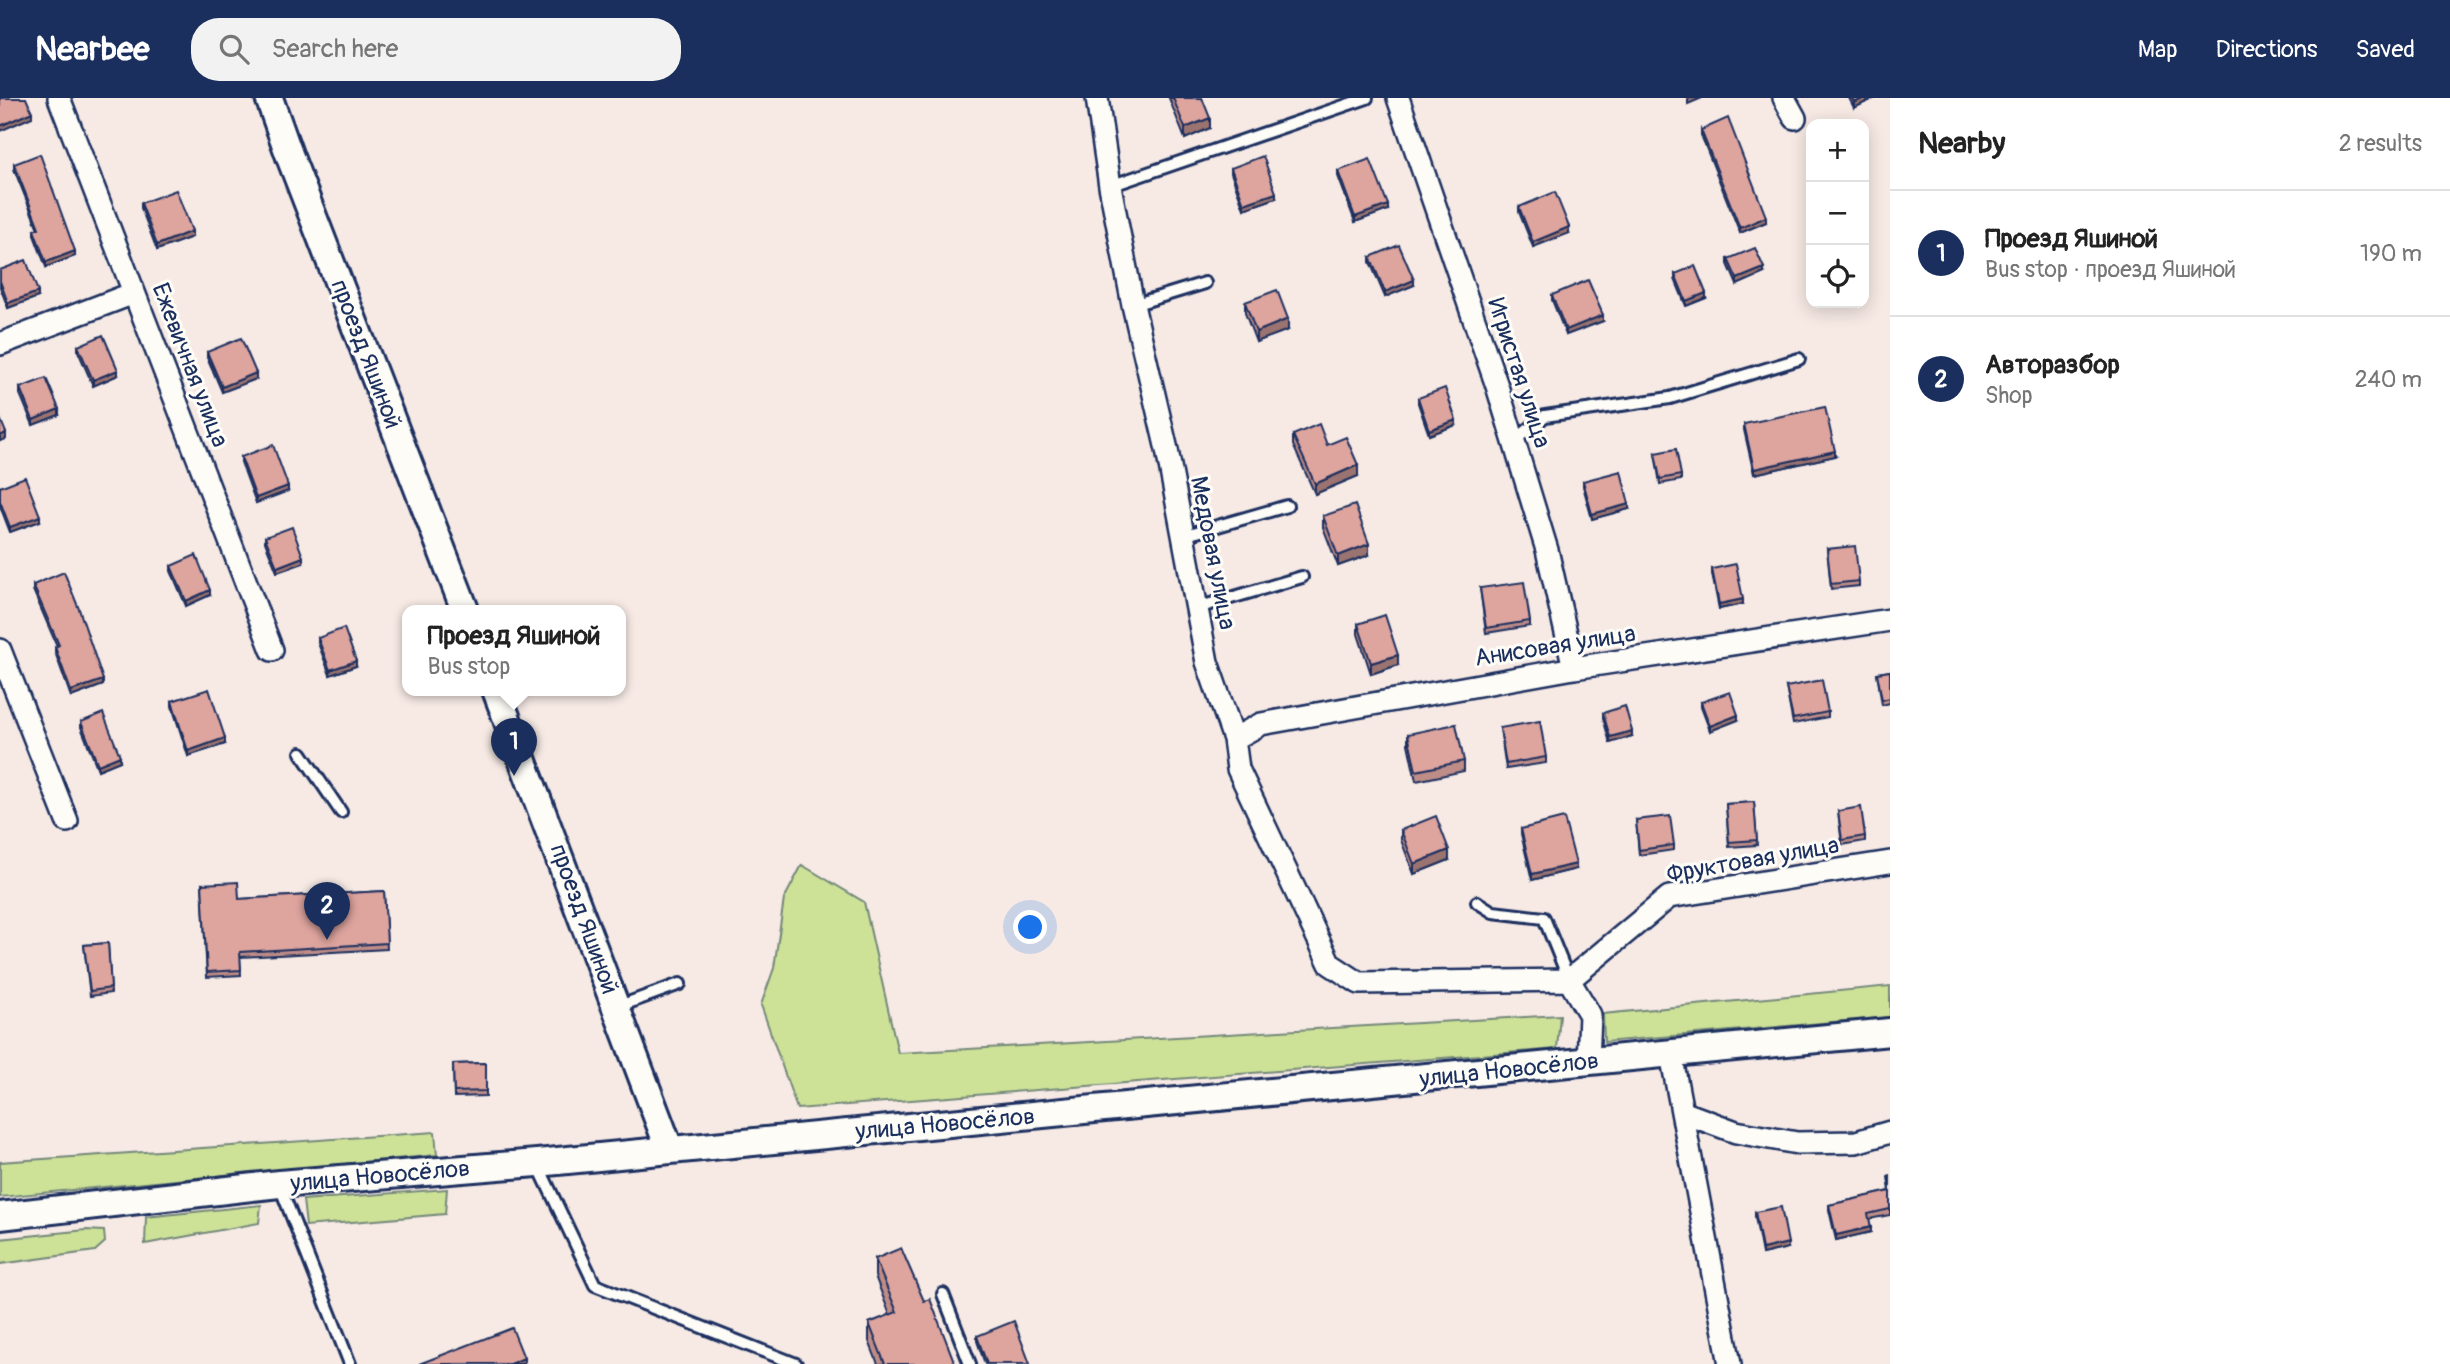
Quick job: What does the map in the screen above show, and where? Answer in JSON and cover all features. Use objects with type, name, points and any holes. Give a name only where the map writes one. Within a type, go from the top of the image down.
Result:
[{"type":"street","name":"Ежевичная улица","points":[[59,98],[272,650]]},
{"type":"street","name":"проезд Яшиной","points":[[269,98],[463,605]]},
{"type":"street","name":"Медовая улица","points":[[1097,98],[1110,186],[1133,305],[1167,450],[1207,662],[1234,738],[1238,769],[1330,964],[1359,983],[1569,980]]},
{"type":"street","name":"Игристая улица","points":[[1398,98],[1514,441],[1547,550],[1574,668]]},
{"type":"street","points":[[1784,98],[1795,118]]},
{"type":"street","points":[[0,344],[134,293]]},
{"type":"street","name":"Анисовая улица","points":[[1234,738],[1261,724],[1574,668],[1890,620]]},
{"type":"street","points":[[0,650],[67,821]]},
{"type":"street","name":"проезд Яшиной","points":[[498,696],[669,1149]]},
{"type":"street","name":"Фруктовая улица","points":[[1569,980],[1669,897],[1890,862]]},
{"type":"street","points":[[1569,980],[1590,1015],[1588,1062]]},
{"type":"street","name":"улица Новосёлов","points":[[0,1216],[279,1184],[537,1163],[1890,1032]]},
{"type":"street","points":[[1671,1054],[1730,1364]]},
{"type":"street","points":[[1682,1112],[1736,1132],[1797,1143],[1856,1142],[1890,1132]]},
{"type":"lane","points":[[1110,186],[1367,98]]},
{"type":"lane","points":[[1133,305],[1205,283]]},
{"type":"lane","points":[[1514,441],[1545,416],[1671,398],[1799,359]]},
{"type":"lane","points":[[1183,536],[1287,506]]},
{"type":"lane","points":[[1197,608],[1302,577]]},
{"type":"lane","points":[[302,753],[341,812]]},
{"type":"lane","points":[[1477,902],[1493,912],[1544,918],[1569,980]]},
{"type":"lane","points":[[617,1007],[680,984]]},
{"type":"lane","points":[[537,1163],[595,1285],[796,1364]]},
{"type":"lane","points":[[279,1184],[349,1364]]},
{"type":"lane","points":[[943,1293],[970,1364]]},
{"type":"green space","points":[[802,865],[864,902],[898,1053],[1560,1015],[1557,1049],[797,1109],[761,1005],[774,968],[784,899]]},
{"type":"green space","points":[[1890,986],[1890,1017],[1604,1042],[1603,1014]]},
{"type":"green space","points":[[435,1132],[437,1155],[0,1197],[0,1162]]},
{"type":"green space","points":[[447,1189],[445,1214],[306,1226],[303,1200]]},
{"type":"green space","points":[[261,1205],[259,1223],[145,1244],[146,1217]]},
{"type":"green space","points":[[86,1230],[104,1231],[105,1242],[95,1251],[0,1264],[0,1239]]},
{"type":"building","points":[[0,98],[26,98],[32,112],[0,126]]},
{"type":"building","points":[[1173,98],[1202,98],[1210,118],[1185,128]]},
{"type":"building","points":[[1728,118],[1766,217],[1740,228],[1701,130]]},
{"type":"building","points":[[40,154],[75,251],[46,262],[34,230],[39,228],[14,164]]},
{"type":"building","points":[[1263,156],[1276,193],[1244,204],[1231,168]]},
{"type":"building","points":[[1370,159],[1388,205],[1355,217],[1338,171]]},
{"type":"building","points":[[176,190],[192,231],[157,245],[141,203]]},
{"type":"building","points":[[1555,192],[1569,227],[1533,242],[1519,207]]},
{"type":"building","points":[[1399,245],[1414,280],[1385,292],[1370,257]]},
{"type":"building","points":[[1755,248],[1764,268],[1737,279],[1728,259]]},
{"type":"building","points":[[26,260],[38,292],[8,303],[0,281],[0,270]]},
{"type":"building","points":[[1695,266],[1706,293],[1686,301],[1675,274]]},
{"type":"building","points":[[1588,280],[1603,315],[1566,330],[1552,295]]},
{"type":"building","points":[[1277,290],[1288,319],[1256,332],[1245,302]]},
{"type":"building","points":[[103,335],[118,370],[93,380],[78,346]]},
{"type":"building","points":[[241,338],[256,373],[222,387],[207,352]]},
{"type":"building","points":[[46,378],[59,409],[33,420],[20,388]]},
{"type":"building","points":[[1445,388],[1456,420],[1429,430],[1418,398]]},
{"type":"building","points":[[1825,407],[1835,451],[1754,469],[1744,424]]},
{"type":"building","points":[[0,418],[6,433],[0,436]]},
{"type":"building","points":[[1319,424],[1327,445],[1346,437],[1358,465],[1315,484],[1293,435]]},
{"type":"building","points":[[273,445],[288,486],[256,498],[241,457]]},
{"type":"building","points":[[1676,449],[1681,475],[1660,479],[1655,453]]},
{"type":"building","points":[[1621,471],[1629,504],[1592,514],[1583,481]]},
{"type":"building","points":[[25,477],[40,516],[10,527],[0,501],[0,487]]},
{"type":"building","points":[[1355,505],[1369,544],[1338,556],[1323,516]]},
{"type":"building","points":[[292,527],[303,557],[277,567],[265,537]]},
{"type":"building","points":[[1855,546],[1859,581],[1831,584],[1827,549]]},
{"type":"building","points":[[196,555],[210,590],[186,601],[171,566]]},
{"type":"building","points":[[1736,564],[1743,599],[1719,604],[1712,569]]},
{"type":"building","points":[[64,572],[103,680],[71,691],[55,647],[59,645],[33,585]]},
{"type":"building","points":[[1524,582],[1530,621],[1486,628],[1480,588]]},
{"type":"building","points":[[1385,615],[1398,655],[1371,663],[1358,624]]},
{"type":"building","points":[[344,628],[356,661],[330,670],[318,638]]},
{"type":"building","points":[[1890,671],[1890,698],[1882,700],[1877,673]]},
{"type":"building","points":[[1822,680],[1828,712],[1793,719],[1786,687]]},
{"type":"building","points":[[209,689],[225,738],[188,751],[172,701]]},
{"type":"building","points":[[1730,692],[1738,715],[1710,726],[1701,702]]},
{"type":"building","points":[[1625,706],[1632,731],[1610,737],[1603,713]]},
{"type":"building","points":[[103,713],[120,756],[98,765],[81,722]]},
{"type":"building","points":[[1540,721],[1546,757],[1506,764],[1500,728]]},
{"type":"building","points":[[1456,724],[1464,761],[1416,771],[1408,734]]},
{"type":"building","points":[[1754,802],[1757,840],[1729,842],[1726,804]]},
{"type":"building","points":[[1861,807],[1865,836],[1842,840],[1838,811]]},
{"type":"building","points":[[1436,816],[1449,850],[1414,864],[1401,830]]},
{"type":"building","points":[[1670,816],[1674,845],[1639,850],[1636,820]]},
{"type":"building","points":[[1564,818],[1576,864],[1532,874],[1521,829]]},
{"type":"building","points":[[238,882],[239,899],[384,891],[387,943],[240,952],[241,970],[207,972],[202,884]]},
{"type":"building","points":[[108,943],[111,988],[90,991],[84,945]]},
{"type":"building","points":[[486,1063],[486,1091],[454,1092],[453,1064]]},
{"type":"building","points":[[1890,1191],[1890,1209],[1868,1214],[1871,1227],[1836,1235],[1829,1205]]},
{"type":"building","points":[[1781,1207],[1788,1243],[1762,1249],[1755,1212]]},
{"type":"building","points":[[901,1248],[924,1301],[930,1299],[955,1364],[885,1364],[869,1323],[897,1312],[875,1259]]},
{"type":"building","points":[[1014,1321],[1030,1364],[987,1364],[977,1336]]},
{"type":"building","points":[[512,1328],[524,1358],[510,1364],[419,1364]]},
{"type":"place","name":"Проезд Яшиной","points":[[514,776]]},
{"type":"place","name":"Авторазбор","points":[[327,940]]}]
